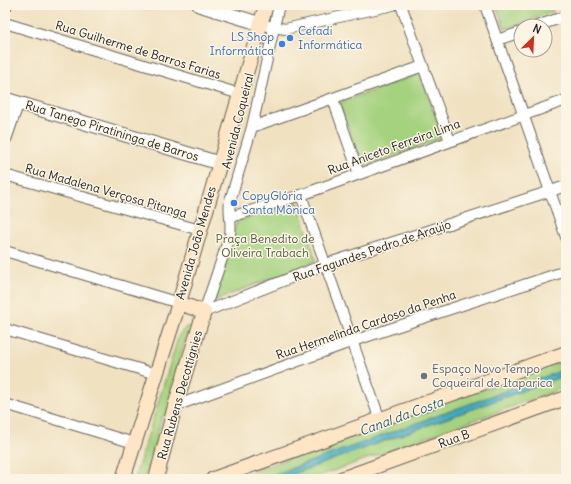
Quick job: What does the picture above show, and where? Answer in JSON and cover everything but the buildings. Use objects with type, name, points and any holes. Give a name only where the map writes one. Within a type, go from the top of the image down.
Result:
[{"type":"main road","name":"Avenida João Mendes","points":[[125,475],[179,303],[240,94],[267,26],[266,5]]},
{"type":"main road","points":[[179,303],[204,312]]},
{"type":"main road","name":"Rua Rubens Decottignies","points":[[156,479],[175,406],[204,312]]},
{"type":"main road","points":[[213,479],[566,353]]},
{"type":"main road","name":"Rua B","points":[[341,479],[566,398]]},
{"type":"street","points":[[199,5],[267,26],[285,29],[393,5]]},
{"type":"street","name":"Avenida João Mendes","points":[[267,26],[279,5]]},
{"type":"street","points":[[400,5],[450,141]]},
{"type":"street","points":[[484,5],[524,114],[566,237]]},
{"type":"street","points":[[553,20],[566,16]]},
{"type":"street","name":"Rua Guilherme de Barros Farias","points":[[5,23],[240,94]]},
{"type":"street","name":"Avenida Coqueiral","points":[[204,312],[232,226],[229,206],[252,127],[267,26]]},
{"type":"street","points":[[497,40],[513,35]]},
{"type":"street","points":[[252,127],[423,66]]},
{"type":"street","points":[[333,99],[359,174]]},
{"type":"street","name":"Rua Aniceto Ferreira Lima","points":[[231,217],[301,195],[566,100]]},
{"type":"street","points":[[5,138],[11,101]]},
{"type":"street","name":"Rua Tanego Piratininga de Barros","points":[[11,101],[219,163]]},
{"type":"street","name":"Rua Madalena Verçosa Pitanga","points":[[5,175],[200,230]]},
{"type":"street","name":"Rua Fagundes Pedro de Araújo","points":[[204,312],[326,264],[566,186]]},
{"type":"street","points":[[301,195],[380,420]]},
{"type":"street","points":[[5,251],[179,303]]},
{"type":"street","name":"Rua Hermelinda Cardoso da Penha","points":[[175,406],[353,341],[566,271]]},
{"type":"street","points":[[5,329],[156,374]]},
{"type":"street","points":[[5,404],[134,443]]},
{"type":"shaded area","points":[[492,5],[566,5],[566,8],[536,18],[513,18],[513,26],[504,29],[500,27]]},
{"type":"green space","points":[[496,5],[551,5],[553,12],[536,18],[513,18],[513,26],[505,29]]},
{"type":"green space","points":[[418,74],[420,75],[443,136],[442,138],[363,167],[339,103]]},
{"type":"green space","name":"Praça Benedito de Oliveira Trabach","points":[[298,202],[316,261],[213,301],[237,221]]},
{"type":"green space","points":[[193,326],[191,335],[187,334],[171,389],[174,391],[166,416],[163,415],[144,479],[135,479],[179,335],[186,327]]},
{"type":"green space","points":[[566,360],[566,369],[262,479],[231,479]]},
{"type":"green space","points":[[566,375],[566,387],[311,479],[280,479]]},
{"type":"water","points":[[566,369],[566,375],[280,479],[262,479]]},
{"type":"place","name":"Cefadi Informática","points":[[290,38]]},
{"type":"place","name":"LS Shop Informática","points":[[282,44]]},
{"type":"place","name":"CopyGlória Santa Mônica","points":[[234,203]]},
{"type":"place","name":"Espaço Novo Tempo Coqueiral de Itaparica","points":[[424,376]]},
{"type":"water label","name":"Canal da Costa","points":[[401,416]]}]
